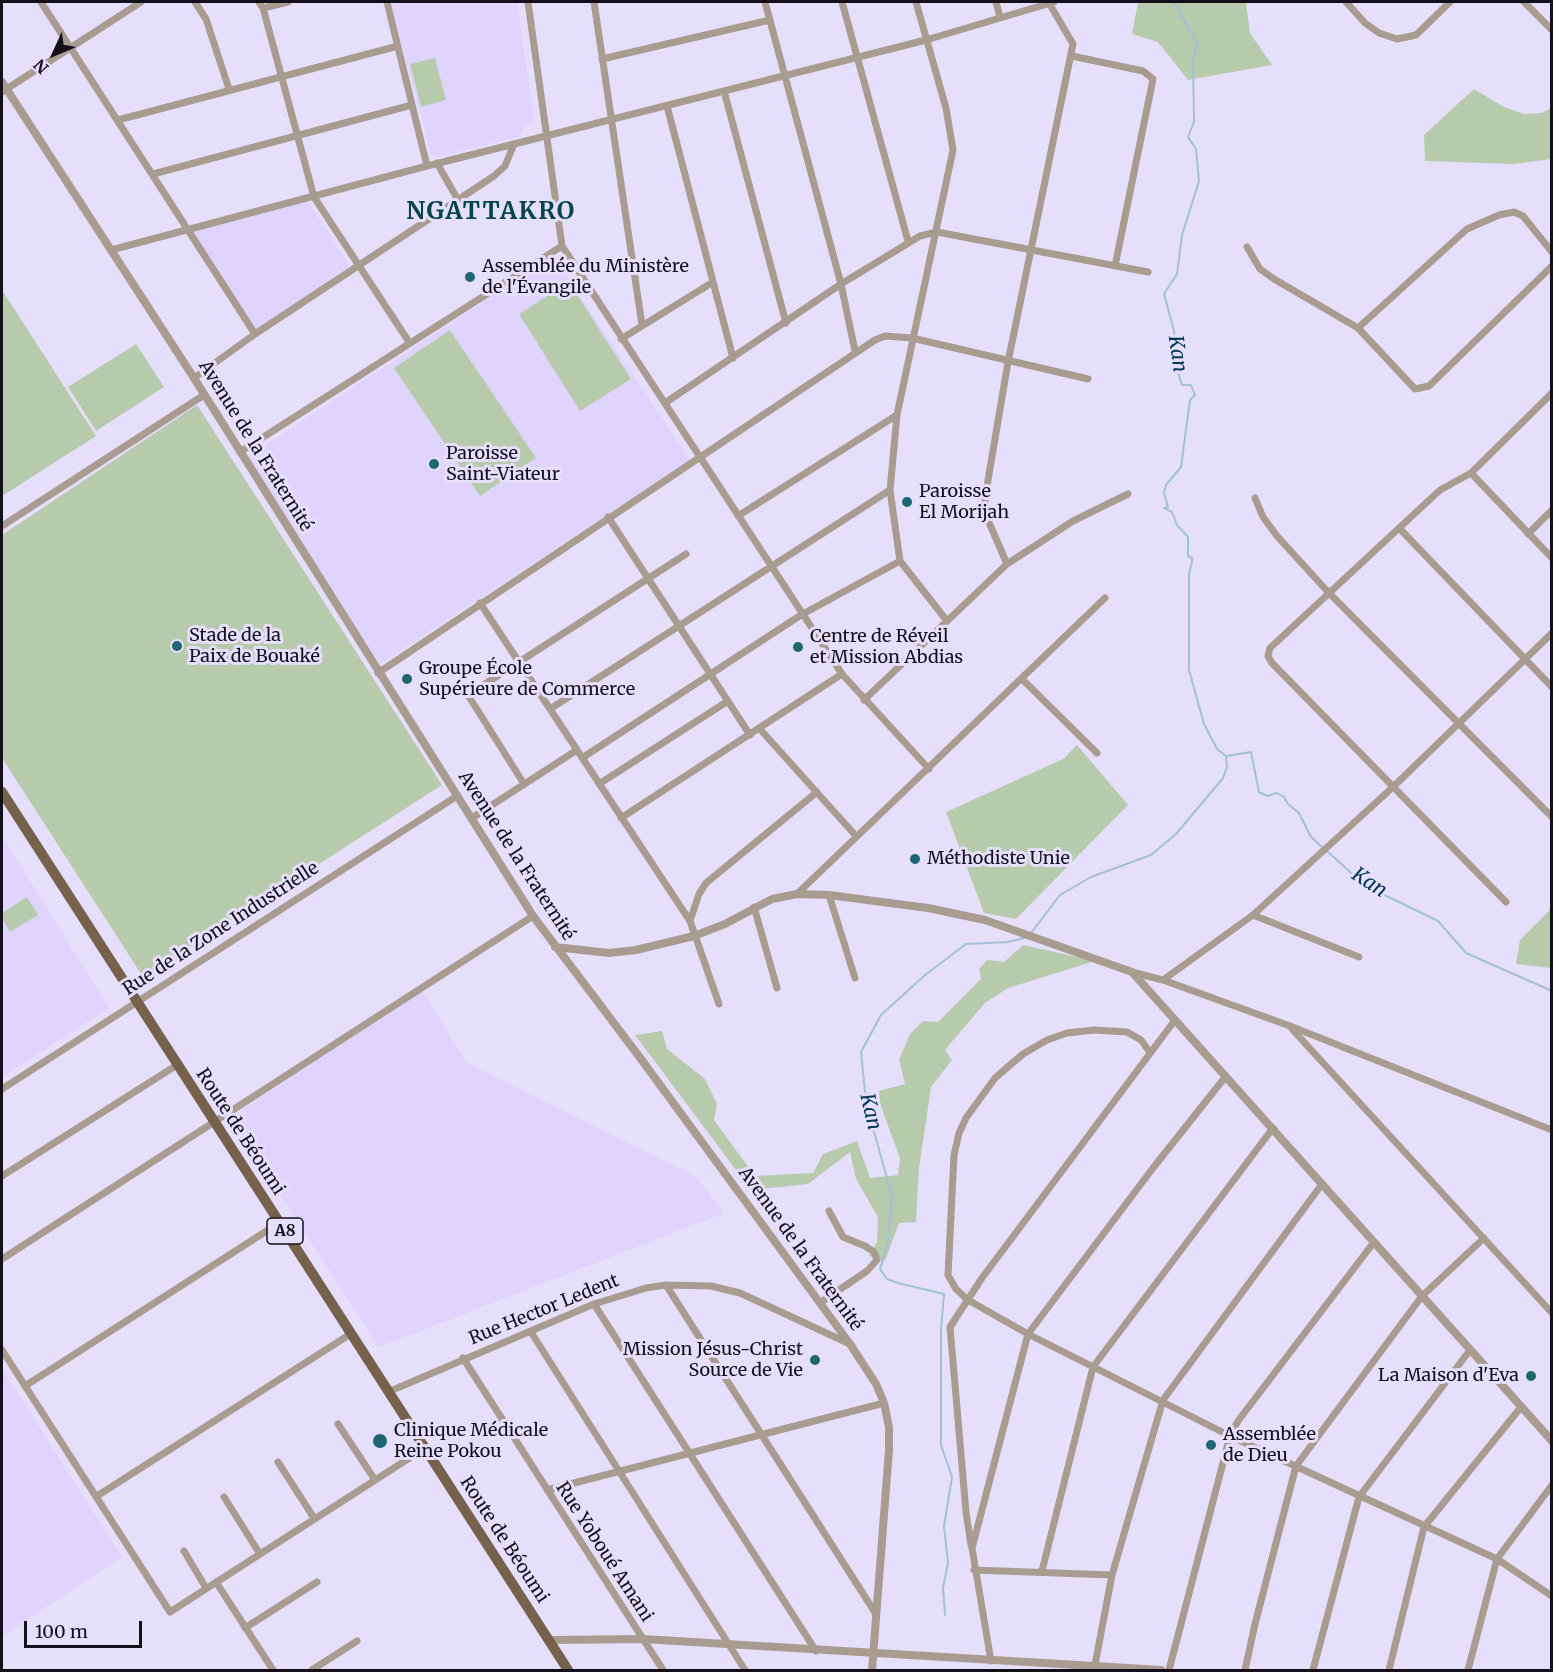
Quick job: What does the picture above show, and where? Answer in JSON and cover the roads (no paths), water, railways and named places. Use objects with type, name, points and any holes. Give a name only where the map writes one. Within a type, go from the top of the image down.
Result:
[{"type":"main road","name":"Route de Béoumi","points":[[2,792],[568,1671]]},
{"type":"street","points":[[41,2],[255,334]]},
{"type":"street","points":[[3,88],[71,48],[141,2]]},
{"type":"street","points":[[195,2],[206,19],[229,89]]},
{"type":"street","points":[[288,2],[261,4],[314,197],[409,342]]},
{"type":"street","points":[[387,2],[427,166]]},
{"type":"street","points":[[528,2],[562,246],[801,615],[842,674],[930,769]]},
{"type":"street","points":[[594,2],[642,325]]},
{"type":"street","points":[[765,2],[841,284],[855,351]]},
{"type":"street","points":[[842,2],[908,241]]},
{"type":"street","points":[[916,2],[946,108],[953,150],[897,415],[890,490],[900,561],[947,621]]},
{"type":"street","points":[[996,2],[1000,17]]},
{"type":"street","points":[[111,250],[437,163],[546,138],[926,40],[1052,2],[1073,44],[1072,56],[1008,362],[984,511],[1006,564]]},
{"type":"street","points":[[1346,2],[1365,23],[1380,33],[1397,39],[1416,35],[1450,2]]},
{"type":"street","points":[[1524,2],[1551,30]]},
{"type":"street","points":[[602,59],[770,20]]},
{"type":"street","points":[[118,120],[398,46]]},
{"type":"street","points":[[1072,56],[1143,71],[1153,79],[1115,266]]},
{"type":"street","name":"Avenue de la Fraternité","points":[[3,88],[194,378],[532,916],[820,1303],[876,1383],[884,1403],[889,1427],[890,1450],[872,1671]]},
{"type":"street","points":[[724,91],[786,322]]},
{"type":"street","points":[[153,174],[412,105]]},
{"type":"street","points":[[667,106],[733,358]]},
{"type":"street","points":[[194,378],[255,334],[359,268],[505,166],[514,144]]},
{"type":"street","points":[[437,163],[458,200]]},
{"type":"street","points":[[1358,328],[1467,229],[1499,215],[1514,212],[1523,216],[1551,252]]},
{"type":"street","points":[[664,403],[908,241],[937,232],[1148,272]]},
{"type":"street","points":[[240,452],[562,246]]},
{"type":"street","points":[[1246,247],[1260,269],[1358,328],[1415,389],[1430,386],[1551,266]]},
{"type":"street","points":[[621,339],[712,282]]},
{"type":"street","points":[[378,673],[855,351],[885,336],[912,338],[1088,379]]},
{"type":"street","points":[[1506,902],[1272,663],[1268,656],[1270,648],[1328,592],[1440,490],[1471,473],[1551,393]]},
{"type":"street","points":[[2,526],[204,395]]},
{"type":"street","points":[[738,516],[897,415]]},
{"type":"street","points":[[1471,473],[1551,558]]},
{"type":"street","points":[[550,709],[770,565],[890,490]]},
{"type":"street","points":[[864,700],[1006,564],[1073,521],[1128,494]]},
{"type":"street","points":[[1255,498],[1263,517],[1277,536],[1328,592],[1551,817]]},
{"type":"street","points":[[1528,534],[1551,510]]},
{"type":"street","points":[[609,517],[750,735]]},
{"type":"street","points":[[1399,528],[1551,687]]},
{"type":"street","points":[[524,784],[468,695],[686,554]]},
{"type":"street","points":[[582,758],[801,615],[900,561]]},
{"type":"street","points":[[797,894],[856,836],[930,769],[1105,598]]},
{"type":"street","points":[[480,603],[690,921],[719,1004]]},
{"type":"street","points":[[1163,980],[1253,915],[1393,787],[1551,633]]},
{"type":"street","points":[[621,818],[842,674]]},
{"type":"street","points":[[1022,679],[1097,753]]},
{"type":"street","points":[[599,784],[728,701]]},
{"type":"street","points":[[759,728],[856,836]]},
{"type":"street","points":[[472,818],[577,750]]},
{"type":"street","points":[[690,921],[699,894],[706,883],[817,792]]},
{"type":"street","name":"Rue de la Zone Industrielle","points":[[2,1089],[457,796]]},
{"type":"street","points":[[555,947],[609,952],[636,950],[694,936],[725,924],[772,899],[797,894],[830,895],[928,908],[985,920],[1132,972],[1163,980],[1290,1026],[1551,1130]]},
{"type":"street","points":[[830,895],[855,978]]},
{"type":"street","points":[[754,908],[777,988]]},
{"type":"street","points":[[1253,915],[1359,957]]},
{"type":"street","points":[[2,1259],[532,916]]},
{"type":"street","points":[[1132,972],[1551,1442]]},
{"type":"street","points":[[992,1661],[974,1570],[966,1512],[950,1327],[1149,1051],[1174,1020]]},
{"type":"street","points":[[1290,1026],[1551,1313]]},
{"type":"street","points":[[1149,1051],[1141,1040],[1127,1032],[1094,1030],[1067,1033],[1047,1040],[1023,1054],[996,1078],[958,1133],[951,1203],[948,1275],[956,1289],[968,1300],[1029,1334],[1230,1436],[1497,1559],[1551,1596]]},
{"type":"street","points":[[2,1176],[177,1065]]},
{"type":"street","points":[[972,1548],[1029,1334],[1153,1168],[1226,1076]]},
{"type":"street","points":[[1042,1571],[1093,1367],[1272,1128]]},
{"type":"street","points":[[1094,1669],[1112,1575],[1163,1400],[1322,1184]]},
{"type":"street","points":[[820,1303],[867,1271],[877,1260],[874,1252],[843,1237],[829,1211]]},
{"type":"street","points":[[25,1386],[279,1223]]},
{"type":"street","points":[[1245,1671],[1296,1466],[1422,1296],[1484,1238]]},
{"type":"street","points":[[1169,1671],[1230,1436],[1238,1421],[1374,1242]]},
{"type":"street","points":[[666,1285],[760,1436],[876,1614]]},
{"type":"street","name":"Rue Hector Ledent","points":[[388,1392],[594,1304],[626,1293],[666,1285],[711,1286],[740,1293],[850,1344]]},
{"type":"street","points":[[594,1304],[816,1651]]},
{"type":"street","points":[[531,1332],[745,1671]]},
{"type":"street","points":[[97,1496],[352,1333]]},
{"type":"street","points":[[2,1350],[170,1612],[425,1448]]},
{"type":"street","points":[[1312,1671],[1359,1497],[1470,1350]]},
{"type":"street","name":"Rue Yoboué Amani","points":[[464,1358],[663,1671]]},
{"type":"street","points":[[547,1490],[884,1403]]},
{"type":"street","points":[[1389,1671],[1424,1527],[1521,1407]]},
{"type":"street","points":[[338,1424],[375,1480]]},
{"type":"street","points":[[278,1461],[314,1518]]},
{"type":"street","points":[[1468,1671],[1497,1559],[1551,1485]]},
{"type":"street","points":[[224,1497],[260,1554]]},
{"type":"street","points":[[184,1551],[206,1588]]},
{"type":"street","points":[[974,1570],[1112,1575]]},
{"type":"street","points":[[216,1582],[273,1671]]},
{"type":"street","points":[[245,1628],[317,1582]]},
{"type":"street","points":[[548,1640],[642,1639],[1094,1669],[1161,1671]]},
{"type":"street","points":[[312,1671],[357,1641]]},
{"type":"waterway","name":"Kan","points":[[1174,2],[1198,44],[1193,57],[1194,122],[1188,137],[1196,149],[1199,181],[1182,235],[1177,274],[1164,294],[1174,331],[1179,376],[1182,385],[1191,385],[1195,395],[1190,400],[1181,467],[1166,485],[1164,493],[1168,507],[1164,508],[1172,512],[1177,525],[1188,537],[1188,556],[1192,558],[1189,574],[1189,670],[1204,724],[1217,749],[1226,756],[1251,752],[1259,792],[1267,796],[1277,793],[1284,797],[1288,804],[1299,813],[1311,837],[1366,886],[1438,921],[1466,953],[1552,991]]},
{"type":"waterway","name":"Kan","points":[[1031,933],[1060,895],[1091,877],[1151,855],[1176,834],[1223,778],[1227,767],[1226,756]]},
{"type":"waterway","name":"Kan","points":[[945,1615],[943,1588],[948,1563],[944,1526],[952,1477],[941,1445],[941,1330],[944,1294],[887,1279],[880,1269],[888,1242],[892,1197],[866,1102],[861,1052],[881,1015],[925,975],[966,944],[1008,942],[1028,937]]},
{"type":"place","name":"Assemblée du Ministère de l'Évangile","points":[[470,277]]},
{"type":"place","name":"Paroisse Saint-Viateur","points":[[434,464]]},
{"type":"place","name":"Paroisse El Morijah","points":[[907,502]]},
{"type":"place","name":"Stade de la Paix de Bouaké","points":[[177,646]]},
{"type":"place","name":"Centre de Réveil et Mission Abdias","points":[[798,647]]},
{"type":"place","name":"Groupe École Supérieure de Commerce","points":[[407,679]]},
{"type":"place","name":"Méthodiste Unie","points":[[915,859]]},
{"type":"place","name":"Mission Jésus-Christ Source de Vie","points":[[815,1360]]},
{"type":"place","name":"La Maison d'Eva","points":[[1531,1376]]},
{"type":"place","name":"Clinique Médicale Reine Pokou","points":[[380,1441]]},
{"type":"place","name":"Assemblée de Dieu","points":[[1211,1445]]},
{"type":"district","name":"NGATTAKRO","points":[[491,212]]}]
